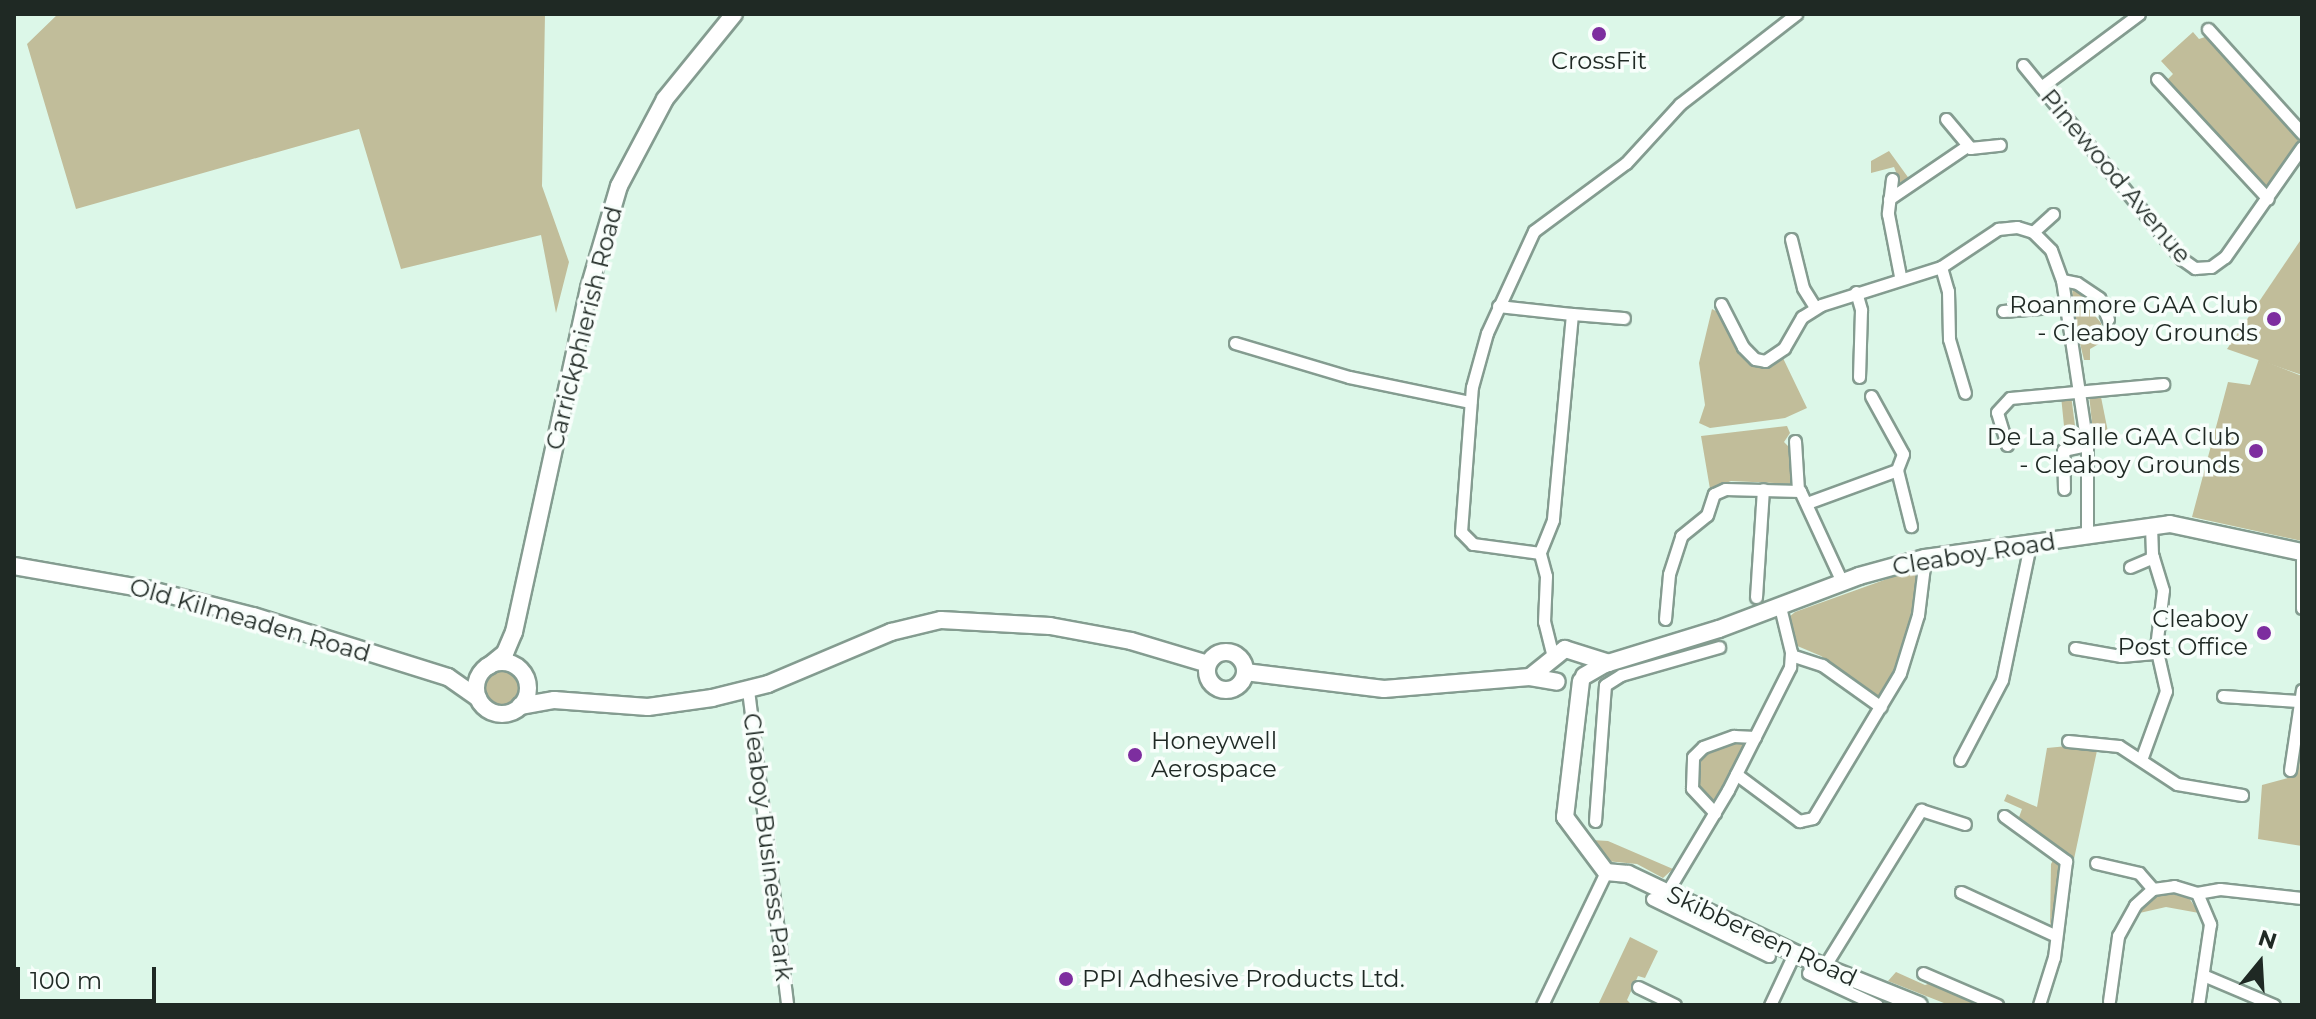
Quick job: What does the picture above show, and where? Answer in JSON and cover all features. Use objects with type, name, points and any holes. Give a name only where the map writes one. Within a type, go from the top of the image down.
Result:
[{"type":"street","name":"Carrickphierish Road","points":[[523,674],[513,646],[515,627],[611,209],[665,99],[734,14]]},
{"type":"street","points":[[1540,553],[1479,545],[1463,536],[1470,402],[1498,306],[1524,245],[1540,225],[1626,163],[1680,104],[1796,14]]},
{"type":"street","points":[[2041,87],[2139,14]]},
{"type":"street","points":[[2208,29],[2302,133]]},
{"type":"street","name":"Pinewood Avenue","points":[[2023,65],[2191,266],[2208,268],[2219,262],[2268,199],[2302,147]]},
{"type":"street","points":[[2157,79],[2268,199]]},
{"type":"street","points":[[1946,119],[1967,146],[1984,150],[2000,145]]},
{"type":"street","points":[[1889,199],[1967,146]]},
{"type":"street","points":[[1892,179],[1889,199],[1900,276]]},
{"type":"street","points":[[2033,232],[2053,214]]},
{"type":"street","points":[[1721,304],[1740,342],[1755,359],[1769,360],[1784,348],[1799,321],[1815,307],[1900,276],[1941,267],[1998,229],[2017,227],[2033,232],[2051,250],[2062,280],[2087,445],[2087,536]]},
{"type":"street","points":[[1791,239],[1803,288],[1815,307]]},
{"type":"street","points":[[1941,267],[1948,291],[1950,345],[1965,393]]},
{"type":"street","points":[[2062,280],[2077,283],[2099,298],[2108,319]]},
{"type":"street","points":[[1856,292],[1861,310],[1859,377]]},
{"type":"street","points":[[1498,306],[1624,318]]},
{"type":"street","points":[[2003,311],[2064,306]]},
{"type":"street","points":[[1572,314],[1553,520],[1540,553],[1552,660],[1559,683],[1574,704]]},
{"type":"street","points":[[1235,343],[1359,380],[1470,402]]},
{"type":"street","points":[[2007,445],[1997,421],[2002,402],[2079,390],[2163,384]]},
{"type":"street","points":[[1871,396],[1903,454],[1897,470],[1911,526]]},
{"type":"street","points":[[1795,441],[1798,490],[1807,503],[1842,582]]},
{"type":"street","points":[[2064,489],[2063,450],[2087,445]]},
{"type":"street","points":[[1807,503],[1897,470]]},
{"type":"street","points":[[1756,597],[1763,489]]},
{"type":"street","points":[[1665,619],[1669,574],[1683,532],[1707,515],[1719,490],[1798,490]]},
{"type":"street","points":[[2142,757],[2166,691],[2157,653],[2162,584],[2153,557],[2151,525]]},
{"type":"street","name":"Cleaboy Road","points":[[1559,683],[1582,678],[1609,663],[1691,647],[1842,582],[1925,558],[2151,525],[2194,526],[2302,552]]},
{"type":"street","points":[[1960,760],[2004,674],[2030,545]]},
{"type":"street","points":[[2130,567],[2153,557]]},
{"type":"street","points":[[1736,774],[1796,819],[1808,822],[1881,707],[1911,644],[1925,558]]},
{"type":"street","points":[[2302,560],[2302,608]]},
{"type":"street","name":"Old Kilmeaden Road","points":[[14,566],[209,604],[438,673],[461,676],[486,667]]},
{"type":"street","points":[[1659,896],[1715,813],[1755,737],[1791,655],[1780,607]]},
{"type":"street","points":[[576,701],[549,693],[508,663],[486,667],[477,682],[478,698],[497,713],[520,706],[576,701],[648,707],[748,690],[891,632],[949,619],[1063,628],[1208,664]]},
{"type":"street","name":"Carrickphierish Road","points":[[486,667],[505,653],[515,627]]},
{"type":"street","points":[[1548,632],[1575,651],[1609,663]]},
{"type":"street","points":[[1595,821],[1604,688],[1621,675],[1691,647],[1719,647]]},
{"type":"street","points":[[2075,648],[2121,656],[2157,653]]},
{"type":"street","points":[[1530,677],[1552,660],[1575,651]]},
{"type":"street","points":[[1542,1005],[1606,872],[1565,817],[1574,704],[1586,665],[1575,651]]},
{"type":"street","points":[[1231,652],[1242,659],[1245,672],[1240,684],[1223,690],[1208,679],[1208,664],[1219,653],[1231,652]]},
{"type":"street","points":[[1791,655],[1822,665],[1881,707]]},
{"type":"street","points":[[1245,672],[1384,689],[1530,677],[1559,683]]},
{"type":"street","name":"Old Kilmeaden Road","points":[[438,673],[478,698]]},
{"type":"street","points":[[520,706],[528,691],[523,674]]},
{"type":"street","name":"Cleaboy Business Park","points":[[748,690],[787,1005]]},
{"type":"street","points":[[2223,696],[2300,695],[2298,737],[2290,770]]},
{"type":"street","points":[[1715,813],[1690,784],[1693,757],[1703,747],[1734,736],[1755,737]]},
{"type":"street","points":[[2068,741],[2106,743],[2142,757],[2177,784],[2242,795]]},
{"type":"street","points":[[1816,970],[1925,808],[1965,824]]},
{"type":"street","points":[[2004,816],[2065,860],[2049,985],[2039,1005]]},
{"type":"street","points":[[2096,863],[2139,873],[2153,889]]},
{"type":"street","name":"Skibbereen Road","points":[[1606,872],[1624,872],[1659,896],[1718,924],[1794,954],[1816,970],[1873,998],[1919,1005]]},
{"type":"street","points":[[2109,1001],[2118,936],[2135,905],[2153,889],[2174,886],[2197,893],[2220,889],[2302,898]]},
{"type":"street","points":[[1961,892],[2054,935]]},
{"type":"street","points":[[2197,893],[2210,924],[2198,1005]]},
{"type":"street","name":"Skibbereen Road","points":[[1718,924],[1769,956]]},
{"type":"street","points":[[1770,1005],[1794,954]]},
{"type":"street","points":[[1923,973],[1997,1005]]},
{"type":"street","points":[[2203,975],[2274,1005]]},
{"type":"street","points":[[1638,987],[1675,1005]]},
{"type":"shaded area","points":[[58,14],[545,14],[542,186],[569,262],[556,313],[541,235],[401,269],[359,129],[76,209],[27,44]]},
{"type":"shaded area","points":[[2193,32],[2199,39],[2211,35],[2301,139],[2271,188],[2261,186],[2167,80],[2173,74],[2161,61]]},
{"type":"shaded area","points":[[1889,151],[1910,180],[1900,182],[1894,167],[1871,173],[1871,161]]},
{"type":"shaded area","name":"Roanmore GAA Club - Cleaboy Grounds","points":[[2302,238],[2302,375],[2227,349]]},
{"type":"shaded area","points":[[2073,286],[2095,301],[2087,306],[2101,323],[2104,341],[2090,349],[2090,360],[2084,360],[2071,306]]},
{"type":"shaded area","points":[[1712,309],[1727,317],[1736,345],[1756,366],[1782,356],[1807,408],[1785,418],[1710,428],[1699,423],[1705,405],[1699,363]]},
{"type":"shaded area","name":"De La Salle GAA Club - Cleaboy Grounds","points":[[2259,359],[2302,376],[2302,541],[2192,517],[2228,382],[2250,385]]},
{"type":"shaded area","points":[[2100,392],[2110,442],[2094,443],[2089,394]]},
{"type":"shaded area","points":[[2071,395],[2077,441],[2073,442],[2072,435],[2065,436],[2061,396]]},
{"type":"shaded area","points":[[1787,426],[1790,433],[1784,442],[1793,451],[1793,484],[1731,481],[1710,489],[1701,436]]},
{"type":"shaded area","points":[[1912,570],[1918,574],[1914,617],[1898,667],[1880,697],[1821,656],[1795,645],[1789,617],[1795,612]]},
{"type":"shaded area","points":[[502,670],[515,675],[520,688],[515,701],[502,706],[489,701],[484,688],[489,675]]},
{"type":"shaded area","points":[[1744,740],[1747,744],[1715,805],[1695,784],[1697,758]]},
{"type":"shaded area","points":[[2299,742],[2302,846],[2258,839],[2262,785],[2295,776]]},
{"type":"shaded area","points":[[2098,746],[2074,859],[2018,820],[2022,809],[2004,801],[2007,794],[2037,807],[2047,748]]},
{"type":"shaded area","points":[[1592,840],[1608,841],[1673,869],[1663,878],[1637,864],[1606,861]]},
{"type":"shaded area","points":[[2056,855],[2062,864],[2050,927],[2051,864]]},
{"type":"shaded area","points":[[2167,893],[2189,898],[2199,913],[2166,907],[2135,914],[2150,899]]},
{"type":"shaded area","points":[[1630,937],[1658,951],[1645,978],[1638,976],[1627,1000],[1632,1005],[1598,1005]]},
{"type":"shaded area","points":[[1896,972],[1925,985],[1934,982],[1989,1005],[1949,1005],[1888,981]]},
{"type":"place","name":"CrossFit","points":[[1599,34]]},
{"type":"place","name":"Roanmore GAA Club - Cleaboy Grounds","points":[[2274,319]]},
{"type":"place","name":"De La Salle GAA Club - Cleaboy Grounds","points":[[2256,451]]},
{"type":"place","name":"Cleaboy Post Office","points":[[2264,633]]},
{"type":"place","name":"Honeywell Aerospace","points":[[1135,755]]},
{"type":"place","name":"PPI Adhesive Products Ltd.","points":[[1066,979]]}]
